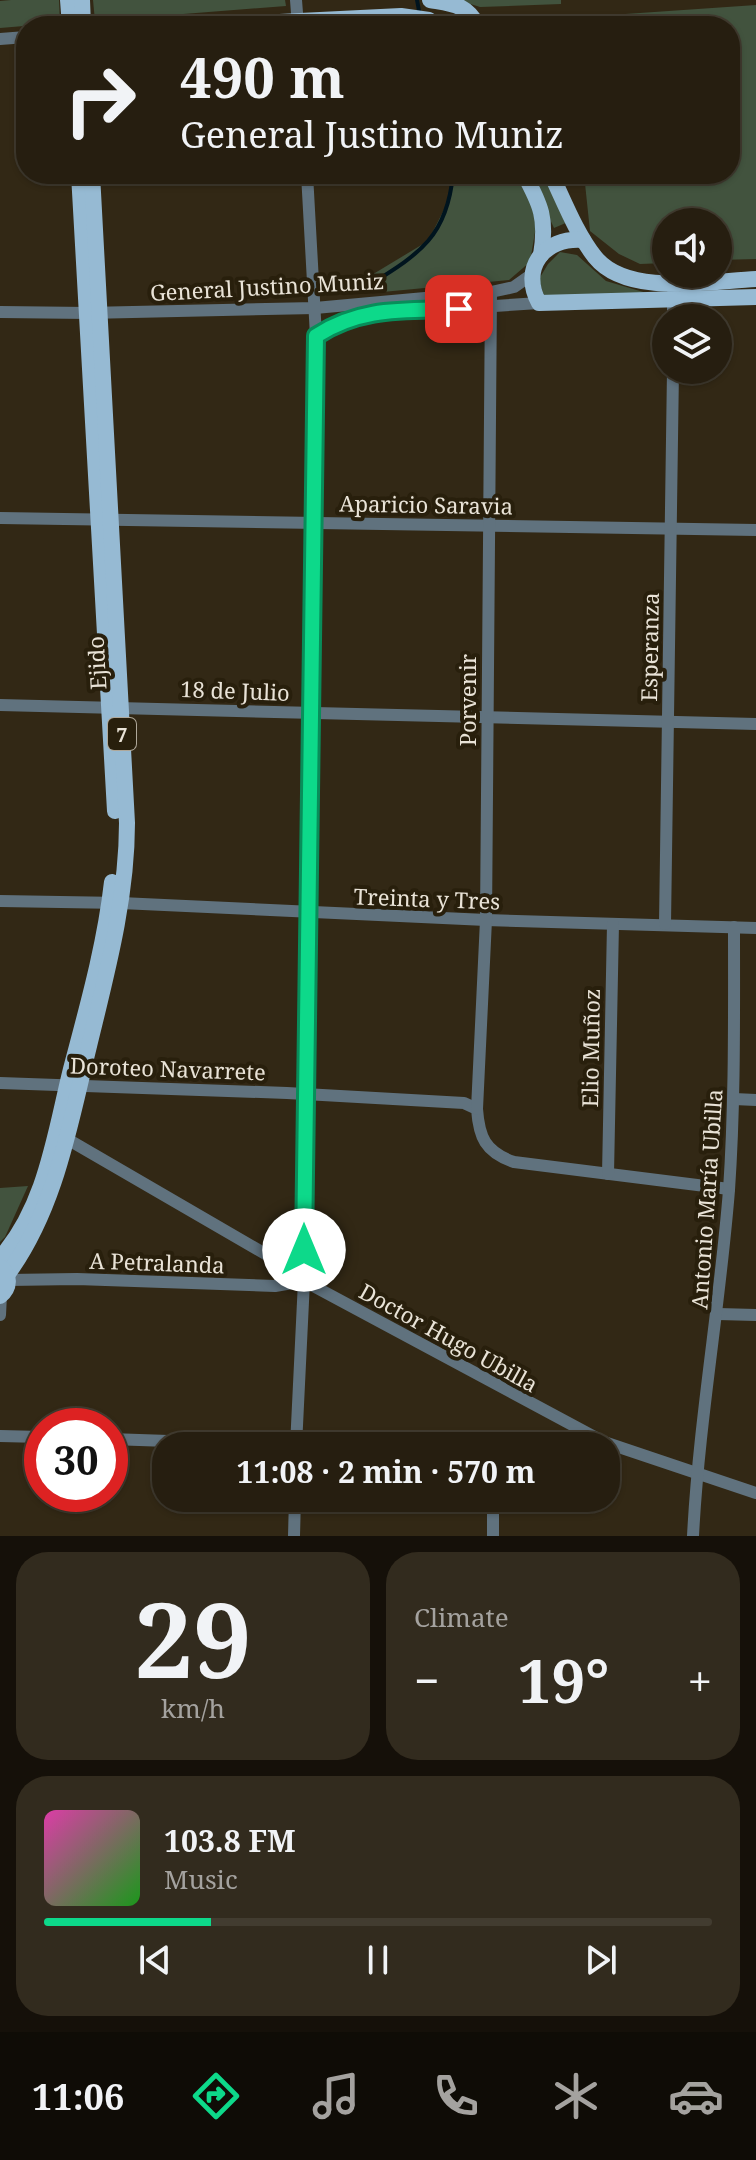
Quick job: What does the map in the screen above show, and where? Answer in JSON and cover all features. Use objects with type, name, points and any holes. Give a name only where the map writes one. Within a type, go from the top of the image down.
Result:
[{"type":"main road","points":[[431,0],[460,6],[473,16]]},
{"type":"main road","name":"Ejido","points":[[80,184],[94,313]]},
{"type":"main road","name":"Ejido","points":[[3,1282],[24,1250],[41,1214],[115,903],[115,706],[94,313],[92,184]]},
{"type":"main road","points":[[529,184],[541,206],[544,232],[541,256]]},
{"type":"main road","points":[[556,184],[583,240],[597,260],[616,274],[640,282],[652,282]]},
{"type":"main road","points":[[583,240],[566,238],[551,245],[541,256],[531,275],[531,288],[539,303],[756,297]]},
{"type":"main road","points":[[732,280],[756,279]]},
{"type":"main road","name":"Ejido","points":[[0,1258],[21,1230],[61,1135]]},
{"type":"street","points":[[297,1432],[304,1281],[316,336],[308,184]]},
{"type":"street","name":"General Justino Muniz","points":[[0,312],[315,308],[491,292],[514,287],[531,275]]},
{"type":"street","points":[[673,304],[674,288]]},
{"type":"street","name":"Porvenir","points":[[477,1109],[486,920],[491,292]]},
{"type":"street","name":"General Justino Muniz","points":[[316,336],[336,323],[358,315],[539,303]]},
{"type":"street","name":"Esperanza","points":[[665,924],[673,384]]},
{"type":"street","name":"Aparicio Saravia","points":[[0,518],[756,530]]},
{"type":"street","name":"18 de Julio","points":[[0,705],[756,724]]},
{"type":"street","name":"Treinta y Tres","points":[[0,901],[756,928]]},
{"type":"street","name":"Elio Muñoz","points":[[608,1174],[613,924]]},
{"type":"street","name":"Antonio María Ubilla","points":[[693,1536],[697,1472],[718,1314],[729,1189],[734,1099],[734,927]]},
{"type":"street","name":"Doroteo Navarrete","points":[[0,1083],[434,1099],[464,1103],[477,1109]]},
{"type":"street","points":[[734,1099],[756,1100]]},
{"type":"street","points":[[477,1109],[479,1132],[489,1147],[502,1158],[514,1162],[729,1189]]},
{"type":"street","name":"Doctor Hugo Ubilla","points":[[61,1135],[286,1266],[304,1281],[576,1432]]},
{"type":"street","name":"A Petralanda","points":[[3,1282],[77,1279],[275,1286],[304,1281]]},
{"type":"street","name":"7","points":[[0,1315],[3,1282]]},
{"type":"street","points":[[718,1314],[756,1315]]},
{"type":"street","points":[[0,1436],[24,1437]]},
{"type":"street","points":[[128,1440],[152,1441]]},
{"type":"street","name":"Doctor Hugo Ubilla","points":[[620,1450],[756,1493]]},
{"type":"street","points":[[294,1536],[295,1512]]},
{"type":"street","points":[[493,1512],[493,1536]]},
{"type":"green space","points":[[59,0],[60,16],[16,16],[16,27],[0,28],[0,1]]},
{"type":"green space","points":[[93,0],[285,0],[286,6],[159,16],[95,16]]},
{"type":"green space","points":[[458,0],[561,0],[561,4],[480,7]]},
{"type":"green space","points":[[756,5],[756,259],[732,260],[732,208],[652,208],[652,264],[640,264],[619,254],[590,231],[585,184],[740,184],[740,16],[596,16]]},
{"type":"green space","points":[[452,184],[522,184],[532,202],[536,226],[530,262],[509,280],[372,293],[366,287],[365,279],[428,241],[451,196]]},
{"type":"green space","points":[[534,184],[549,184],[568,222],[554,228]]},
{"type":"green space","points":[[560,252],[577,255],[606,281],[650,294],[544,296],[539,279]]},
{"type":"green space","points":[[28,1186],[5,1237],[0,1242],[0,1188]]},
{"type":"waterway","points":[[417,0],[420,16]]},
{"type":"waterway","points":[[366,287],[426,243],[444,215],[452,184]]},
{"type":"route","points":[[304,1250],[316,336],[336,323],[358,315],[459,309]]}]
